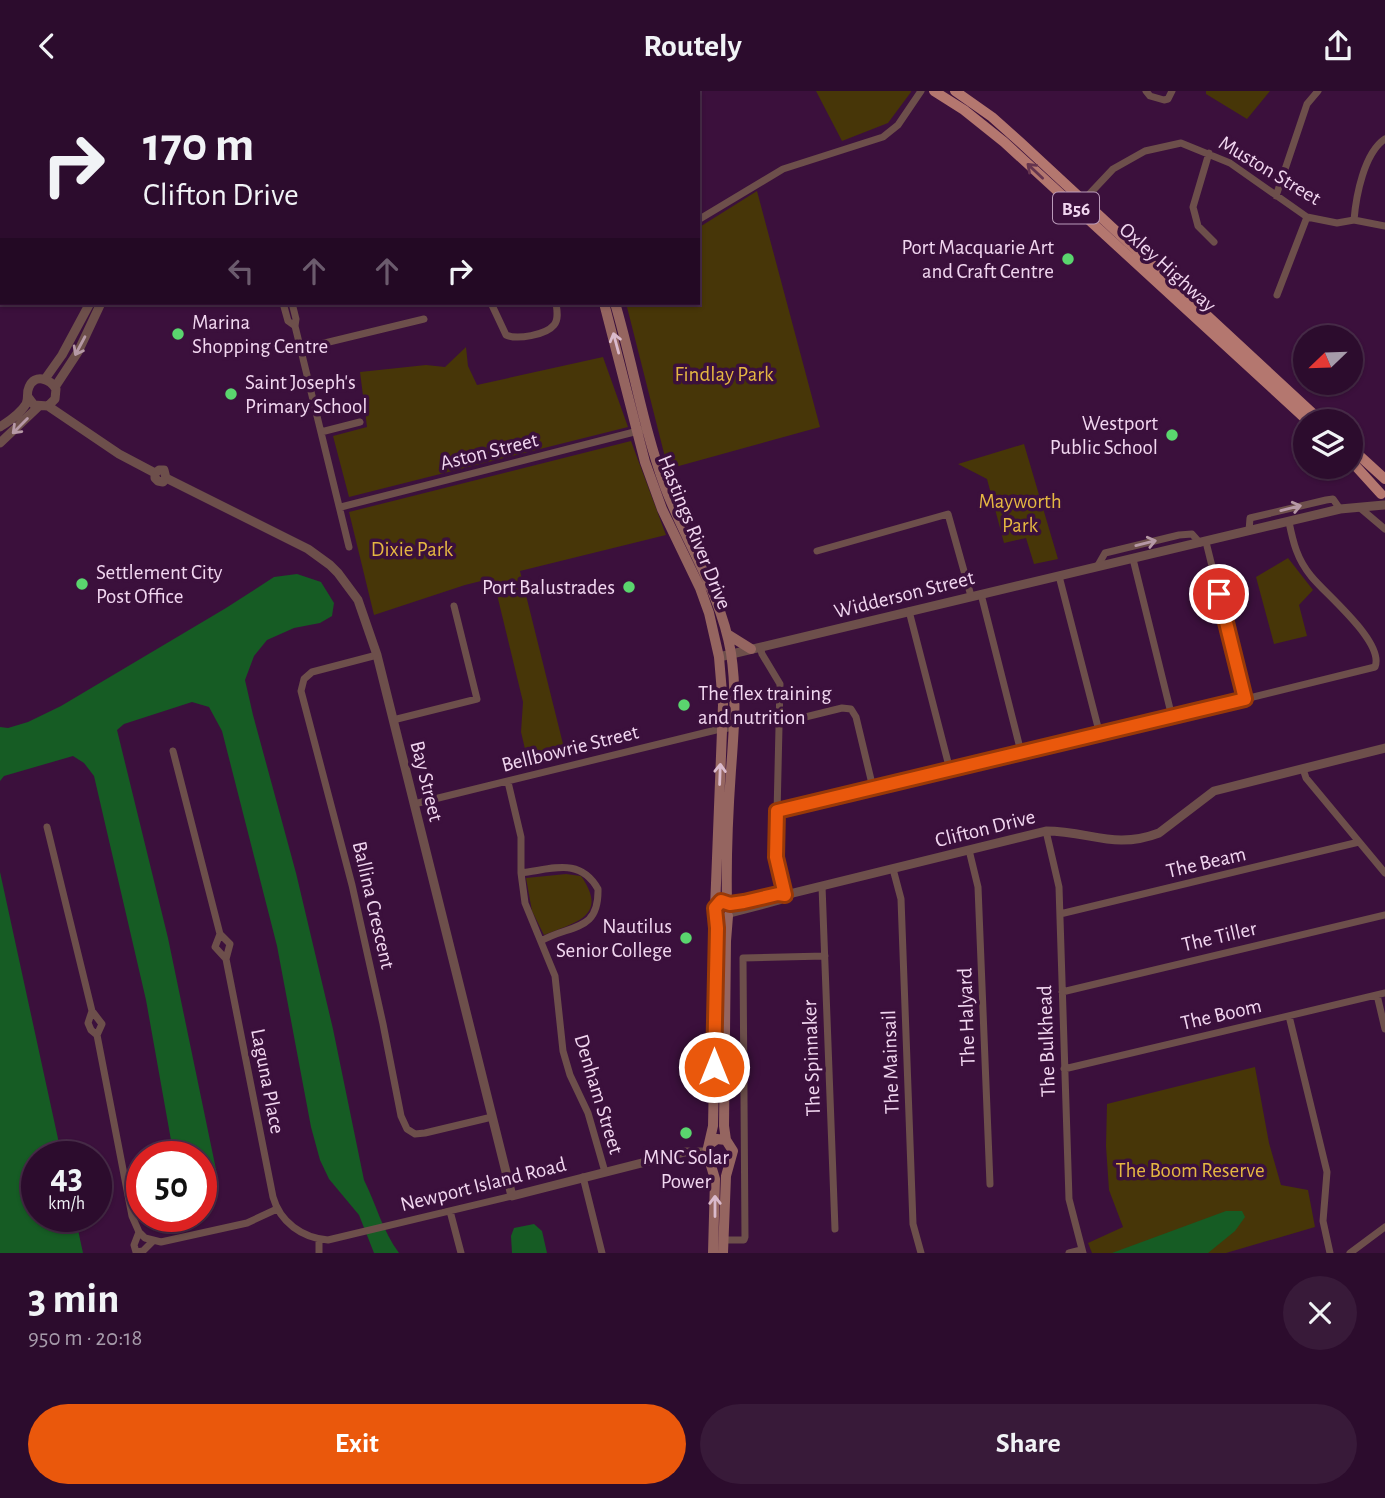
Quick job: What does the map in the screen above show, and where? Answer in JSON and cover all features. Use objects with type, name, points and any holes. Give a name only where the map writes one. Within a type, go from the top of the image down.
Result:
[{"type":"main road","name":"Oxley Highway","points":[[934,91],[977,120],[1080,204],[1308,409]]},
{"type":"main road","name":"Oxley Highway","points":[[955,91],[992,117],[1295,409]]},
{"type":"main road","name":"Hastings River Drive","points":[[605,305],[662,509],[700,588],[719,657],[722,729],[713,1126],[709,1152],[715,1179],[713,1253]]},
{"type":"main road","name":"Hastings River Drive","points":[[615,305],[641,430],[666,491],[712,587],[731,654],[735,727],[725,954],[726,1140]]},
{"type":"main road","points":[[1363,461],[1385,479]]},
{"type":"main road","points":[[1363,475],[1383,498]]},
{"type":"main road","points":[[727,635],[756,648]]},
{"type":"main road","points":[[721,901],[729,909],[722,918],[716,910],[721,901]]},
{"type":"main road","points":[[723,1253],[729,1162],[733,1151],[726,1140],[718,1139],[709,1152],[721,1165],[729,1162]]},
{"type":"street","points":[[700,218],[783,169],[883,137],[898,125],[920,91]]},
{"type":"street","points":[[1146,91],[1150,96],[1164,100],[1172,91]]},
{"type":"street","points":[[1276,196],[1307,104],[1318,91]]},
{"type":"street","points":[[1354,220],[1368,158],[1385,139]]},
{"type":"street","name":"Muston Street","points":[[1080,204],[1113,170],[1146,151],[1181,143],[1230,163],[1307,217],[1337,223],[1354,220],[1385,226]]},
{"type":"street","points":[[1209,153],[1194,200],[1193,212],[1198,226],[1214,242]]},
{"type":"street","points":[[1277,295],[1307,217]]},
{"type":"street","points":[[45,379],[62,355],[89,305]]},
{"type":"street","points":[[0,443],[47,404],[78,352],[100,305]]},
{"type":"street","points":[[284,305],[288,321],[295,326]]},
{"type":"street","points":[[292,305],[300,349],[349,547]]},
{"type":"street","points":[[492,305],[506,335],[517,338],[551,328],[557,319],[556,305]]},
{"type":"street","points":[[300,349],[425,319]]},
{"type":"street","points":[[0,427],[26,404],[31,383],[45,379],[55,387]]},
{"type":"street","points":[[28,397],[30,401],[47,404]]},
{"type":"street","name":"Bay Street","points":[[47,404],[74,418],[152,472],[161,470],[165,472],[166,478],[307,549],[330,565],[358,600],[377,656],[512,1196]]},
{"type":"street","points":[[321,432],[360,422]]},
{"type":"street","name":"Aston Street","points":[[341,507],[641,430]]},
{"type":"street","name":"Widderson Street","points":[[719,657],[1340,509],[1363,506],[1383,498]]},
{"type":"street","name":"Widderson Street","points":[[1249,531],[1250,518],[1332,499],[1340,509]]},
{"type":"street","points":[[1363,506],[1385,529]]},
{"type":"street","points":[[817,551],[948,514],[976,595],[1021,752]]},
{"type":"street","points":[[777,811],[1367,670],[1381,662],[1381,645],[1369,629],[1313,579],[1300,561],[1289,522]]},
{"type":"street","name":"Widderson Street","points":[[1097,567],[1105,553],[1179,535],[1192,534],[1203,543]]},
{"type":"street","points":[[1203,543],[1245,699]]},
{"type":"street","points":[[1133,559],[1172,717]]},
{"type":"street","points":[[1059,576],[1100,735]]},
{"type":"street","points":[[393,720],[477,699],[454,606]]},
{"type":"street","points":[[909,611],[950,770]]},
{"type":"street","points":[[756,648],[780,684],[776,857],[785,895]]},
{"type":"street","name":"Ballina Crescent","points":[[377,656],[312,672],[304,679],[302,691],[352,885],[401,1116],[407,1129],[419,1134],[492,1117]]},
{"type":"street","points":[[780,723],[842,708],[851,709],[856,717],[873,788]]},
{"type":"street","name":"Bellbowrie Street","points":[[414,804],[735,727]]},
{"type":"street","name":"Clifton Drive","points":[[729,909],[778,894],[785,895],[1045,831],[1065,831],[1114,841],[1152,836],[1214,790],[1385,749]]},
{"type":"street","name":"Laguna Place","points":[[173,751],[220,934],[230,944],[226,959],[277,1209]]},
{"type":"street","points":[[1303,769],[1306,778],[1385,873]]},
{"type":"street","name":"Denham Street","points":[[508,782],[521,837],[521,873],[525,903],[555,976],[563,1051],[570,1075],[588,1113],[605,1172]]},
{"type":"street","points":[[47,827],[92,1011],[102,1024],[97,1035],[126,1185]]},
{"type":"street","name":"The Bulkhead","points":[[1045,831],[1059,887],[1069,1199],[1082,1251]]},
{"type":"street","name":"The Beam","points":[[1060,914],[1359,842]]},
{"type":"street","name":"The Halyard","points":[[969,850],[978,887],[990,1184]]},
{"type":"street","points":[[521,873],[572,867],[586,872],[598,889],[595,913],[587,922],[541,940]]},
{"type":"street","name":"The Mainsail","points":[[893,869],[901,899],[913,1224],[920,1253]]},
{"type":"street","name":"The Spinnaker","points":[[821,886],[835,1229]]},
{"type":"street","name":"The Tiller","points":[[1062,992],[1385,915]]},
{"type":"street","name":"Laguna Place","points":[[220,934],[215,947],[226,959]]},
{"type":"street","points":[[724,1240],[744,1240],[746,1237],[743,958],[825,956]]},
{"type":"street","points":[[1381,994],[1385,1029]]},
{"type":"street","name":"The Boom","points":[[1064,1069],[1381,994]]},
{"type":"street","points":[[92,1011],[88,1023],[97,1035]]},
{"type":"street","points":[[1289,1016],[1327,1171],[1323,1221],[1330,1253]]},
{"type":"street","name":"Newport Island Road","points":[[319,1239],[328,1240],[362,1233],[685,1152],[709,1152]]},
{"type":"street","points":[[583,1177],[602,1253]]},
{"type":"street","points":[[153,1241],[143,1251],[136,1252],[134,1245],[139,1232],[153,1241],[168,1241],[247,1223],[277,1209],[299,1231],[319,1239],[318,1253]]},
{"type":"street","points":[[450,1211],[460,1253]]},
{"type":"street","points":[[1350,1253],[1385,1227]]},
{"type":"street","points":[[1069,1253],[1082,1251]]},
{"type":"green space","points":[[816,91],[911,92],[888,123],[842,141]]},
{"type":"green space","points":[[1206,91],[1270,91],[1247,119],[1206,94]]},
{"type":"green space","name":"Findlay Park","points":[[757,191],[820,427],[668,469],[627,305],[700,305],[700,227]]},
{"type":"green space","points":[[466,347],[468,366],[477,385],[603,357],[628,427],[349,497],[333,436],[367,427],[360,372],[426,365],[445,367]]},
{"type":"green space","name":"Dixie Park","points":[[631,441],[666,535],[520,571],[566,756],[529,766],[521,732],[523,702],[493,578],[374,615],[349,512]]},
{"type":"green space","name":"Mayworth Park","points":[[1024,444],[1058,559],[1034,564],[1026,538],[1004,543],[987,479],[958,464]]},
{"type":"green space","points":[[1288,558],[1313,590],[1299,605],[1307,636],[1274,644],[1256,577]]},
{"type":"green space","points":[[566,874],[581,876],[592,900],[590,909],[577,921],[544,935],[532,911],[526,878]]},
{"type":"green space","name":"The Boom Reserve","points":[[1255,1067],[1269,1143],[1281,1185],[1308,1190],[1315,1227],[1226,1253],[1092,1253],[1088,1243],[1123,1227],[1109,1190],[1107,1104]]},
{"type":"shaded area","points":[[297,574],[321,582],[334,603],[332,616],[320,623],[294,628],[267,640],[254,656],[245,680],[296,873],[333,1029],[364,1180],[384,1227],[399,1253],[374,1253],[359,1215],[329,1179],[320,1160],[311,1127],[277,946],[222,731],[209,707],[192,702],[124,724],[117,730],[168,938],[210,1141],[171,1141],[146,1000],[94,776],[84,763],[73,756],[4,776],[0,781],[0,727],[8,728],[28,722],[61,706],[274,577]]},
{"type":"shaded area","points":[[0,872],[59,1141],[21,1141],[21,1232],[78,1232],[83,1253],[0,1253]]},
{"type":"shaded area","points":[[1226,1211],[1242,1211],[1245,1217],[1235,1231],[1208,1253],[1112,1253]]},
{"type":"shaded area","points":[[534,1224],[542,1231],[547,1253],[512,1253],[511,1236],[514,1228]]},
{"type":"place","name":"Port Macquarie Art and Craft Centre","points":[[1068,259]]},
{"type":"place","name":"Marina Shopping Centre","points":[[178,334]]},
{"type":"place","name":"Saint Joseph's Primary School","points":[[231,394]]},
{"type":"place","name":"Westport Public School","points":[[1172,435]]},
{"type":"place","name":"Settlement City Post Office","points":[[82,584]]},
{"type":"place","name":"Port Balustrades","points":[[629,587]]},
{"type":"place","name":"The flex training and nutrition","points":[[684,705]]},
{"type":"place","name":"Nautilus Senior College","points":[[686,938]]},
{"type":"place","name":"MNC Solar Power","points":[[686,1133]]},
{"type":"route","points":[[714,1067],[717,928],[715,906],[721,901],[730,904],[778,894],[785,895],[776,857],[777,811],[1245,699],[1219,594]]}]
